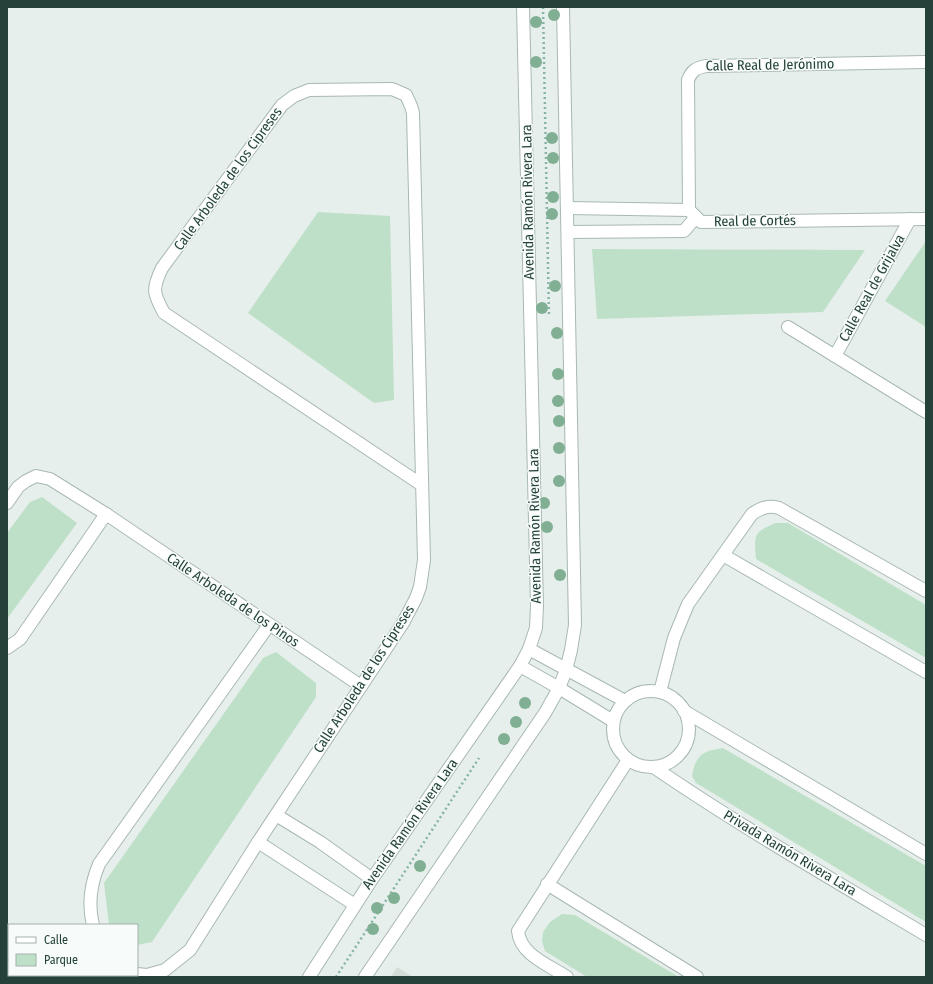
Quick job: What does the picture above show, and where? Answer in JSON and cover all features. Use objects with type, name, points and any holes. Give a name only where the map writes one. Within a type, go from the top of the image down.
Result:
[{"type":"street","name":"Avenida Ramón Rivera Lara","points":[[309,977],[372,879],[520,666],[529,649],[536,628],[537,606],[523,7]]},
{"type":"street","points":[[364,977],[545,713],[559,688],[566,670],[571,650],[575,625],[563,7]]},
{"type":"street","name":"Calle Real de Jerónimo","points":[[693,213],[688,80],[692,71],[698,67],[926,62]]},
{"type":"street","name":"Calle Arboleda de los Cipreses","points":[[138,974],[148,975],[165,970],[190,950],[258,842],[403,623],[420,587],[424,560],[413,113],[406,95],[392,89],[309,90],[294,96],[282,105],[166,262],[155,283],[156,299],[164,314],[422,485]]},
{"type":"street","name":"Real de Cortés","points":[[568,208],[693,213],[701,222],[926,219]]},
{"type":"street","name":"Real de Cortés","points":[[568,232],[684,231],[693,213]]},
{"type":"street","name":"Calle Real de Grijalva","points":[[834,356],[910,219]]},
{"type":"street","name":"Calle Real de Grijalva","points":[[788,327],[926,412]]},
{"type":"street","name":"Calle Arboleda de los Pinos","points":[[7,503],[18,487],[26,481],[36,476],[50,479],[106,514],[361,686]]},
{"type":"street","points":[[660,692],[674,638],[688,604],[752,514],[761,508],[770,506],[779,508],[926,592]]},
{"type":"street","points":[[7,648],[20,639],[106,514]]},
{"type":"street","points":[[723,555],[926,672]]},
{"type":"street","points":[[93,924],[91,917],[92,885],[99,864],[269,625]]},
{"type":"street","points":[[529,649],[625,701]]},
{"type":"street","points":[[520,666],[613,721]]},
{"type":"street","points":[[651,691],[660,692],[670,696],[684,711],[688,721],[689,731],[687,741],[682,751],[676,758],[655,768],[647,768],[628,760],[620,752],[615,743],[613,721],[618,710],[625,701],[633,695],[651,691]]},
{"type":"street","points":[[684,711],[926,854]]},
{"type":"street","points":[[567,977],[528,952],[519,939],[518,931],[628,760]]},
{"type":"street","name":"Privada Ramón Rivera Lara","points":[[655,768],[784,850],[926,935]]},
{"type":"street","points":[[276,815],[320,842],[372,879]]},
{"type":"street","points":[[258,842],[355,905]]},
{"type":"street","points":[[547,884],[697,977]]},
{"type":"path","points":[[543,7],[549,323]]},
{"type":"path","points":[[336,977],[482,753]]},
{"type":"shaded area","points":[[397,967],[413,977],[391,977]]},
{"type":"green space","points":[[318,212],[390,216],[394,400],[374,403],[248,313]]},
{"type":"green space","points":[[926,241],[926,327],[885,301]]},
{"type":"green space","points":[[592,249],[865,250],[823,312],[597,319]]},
{"type":"green space","points":[[42,497],[77,523],[7,619],[7,533],[30,502]]},
{"type":"green space","points":[[776,523],[788,523],[926,605],[926,658],[756,559],[755,539],[757,535],[763,529]]},
{"type":"green space","points":[[276,652],[316,683],[316,697],[152,942],[138,945],[138,924],[109,924],[104,883],[263,658]]},
{"type":"green space","points":[[723,748],[926,866],[926,922],[696,783],[692,776],[698,758],[705,752]]},
{"type":"green space","points":[[562,914],[575,915],[679,977],[587,977],[545,951],[542,941],[543,932],[550,922]]}]
